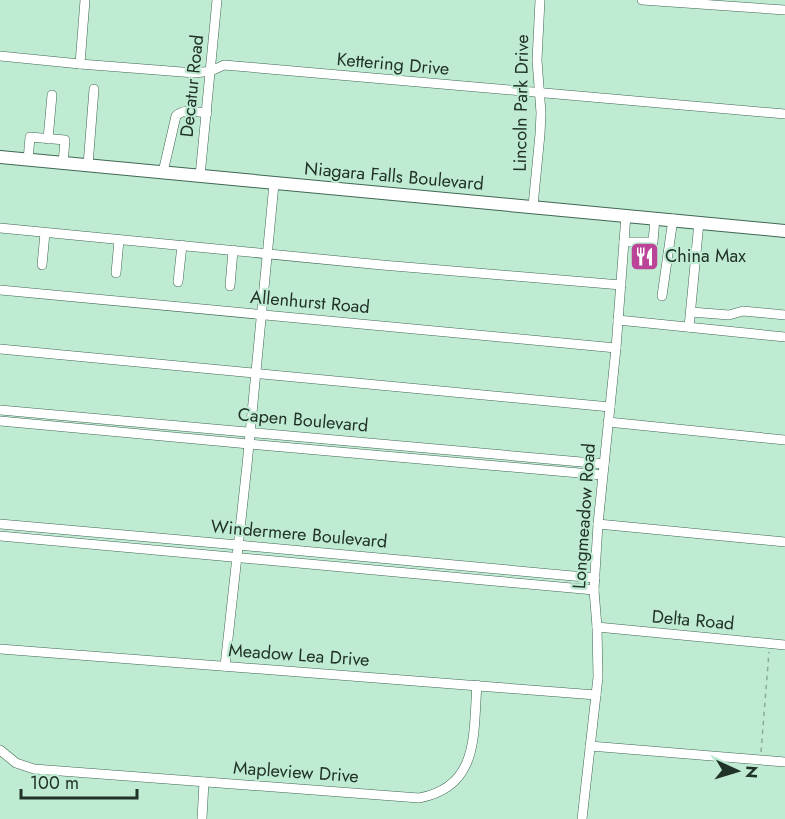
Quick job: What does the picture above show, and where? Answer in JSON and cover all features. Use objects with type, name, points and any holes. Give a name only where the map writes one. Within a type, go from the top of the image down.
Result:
[{"type":"main road","name":"Niagara Falls Boulevard","points":[[0,157],[785,231]]},
{"type":"street","points":[[80,64],[85,0]]},
{"type":"street","name":"Decatur Road","points":[[200,176],[217,0]]},
{"type":"street","name":"Lincoln Park Drive","points":[[533,206],[540,134],[537,60],[540,0]]},
{"type":"street","points":[[642,0],[785,10]]},
{"type":"street","name":"Kettering Drive","points":[[0,56],[195,73],[211,71],[224,65],[785,114]]},
{"type":"street","points":[[88,165],[94,89]]},
{"type":"street","points":[[48,138],[52,95]]},
{"type":"street","points":[[163,172],[176,116],[185,111],[207,113]]},
{"type":"street","points":[[28,160],[30,137],[48,138],[65,140],[63,163]]},
{"type":"street","points":[[225,666],[274,184]]},
{"type":"street","name":"Longmeadow Road","points":[[582,819],[598,677],[594,590],[598,524],[616,348],[626,215]]},
{"type":"street","points":[[624,242],[653,242],[655,218]]},
{"type":"street","points":[[662,296],[673,219]]},
{"type":"street","points":[[689,327],[699,222]]},
{"type":"street","points":[[0,228],[382,265],[621,285]]},
{"type":"street","points":[[42,265],[45,233]]},
{"type":"street","points":[[116,273],[119,240]]},
{"type":"street","points":[[178,282],[182,245]]},
{"type":"street","points":[[230,286],[233,250]]},
{"type":"street","name":"Allenhurst Road","points":[[0,290],[616,348]]},
{"type":"street","points":[[691,312],[729,315],[742,311],[785,315]]},
{"type":"street","points":[[618,320],[785,336]]},
{"type":"street","points":[[0,349],[610,407]]},
{"type":"street","name":"Capen Boulevard","points":[[0,410],[604,464]]},
{"type":"street","points":[[74,428],[75,416]]},
{"type":"street","name":"Capen Boulevard","points":[[0,421],[602,475]]},
{"type":"street","points":[[608,422],[785,440]]},
{"type":"street","points":[[424,460],[425,448]]},
{"type":"street","name":"Windermere Boulevard","points":[[0,524],[595,578]]},
{"type":"street","points":[[598,524],[785,542]]},
{"type":"street","points":[[110,546],[111,534]]},
{"type":"street","name":"Windermere Boulevard","points":[[0,536],[594,590]]},
{"type":"street","points":[[360,556],[360,568]]},
{"type":"street","points":[[467,579],[468,566]]},
{"type":"street","name":"Delta Road","points":[[597,627],[785,645]]},
{"type":"street","name":"Meadow Lea Drive","points":[[0,649],[596,695]]},
{"type":"street","name":"Mapleview Drive","points":[[0,750],[16,763],[34,769],[419,798],[447,787],[455,781],[468,762],[472,750],[477,685]]},
{"type":"street","points":[[590,746],[785,762]]},
{"type":"street","points":[[202,819],[204,782]]},
{"type":"path","points":[[760,754],[769,649]]},
{"type":"place","name":"China Max","points":[[644,256]]}]
